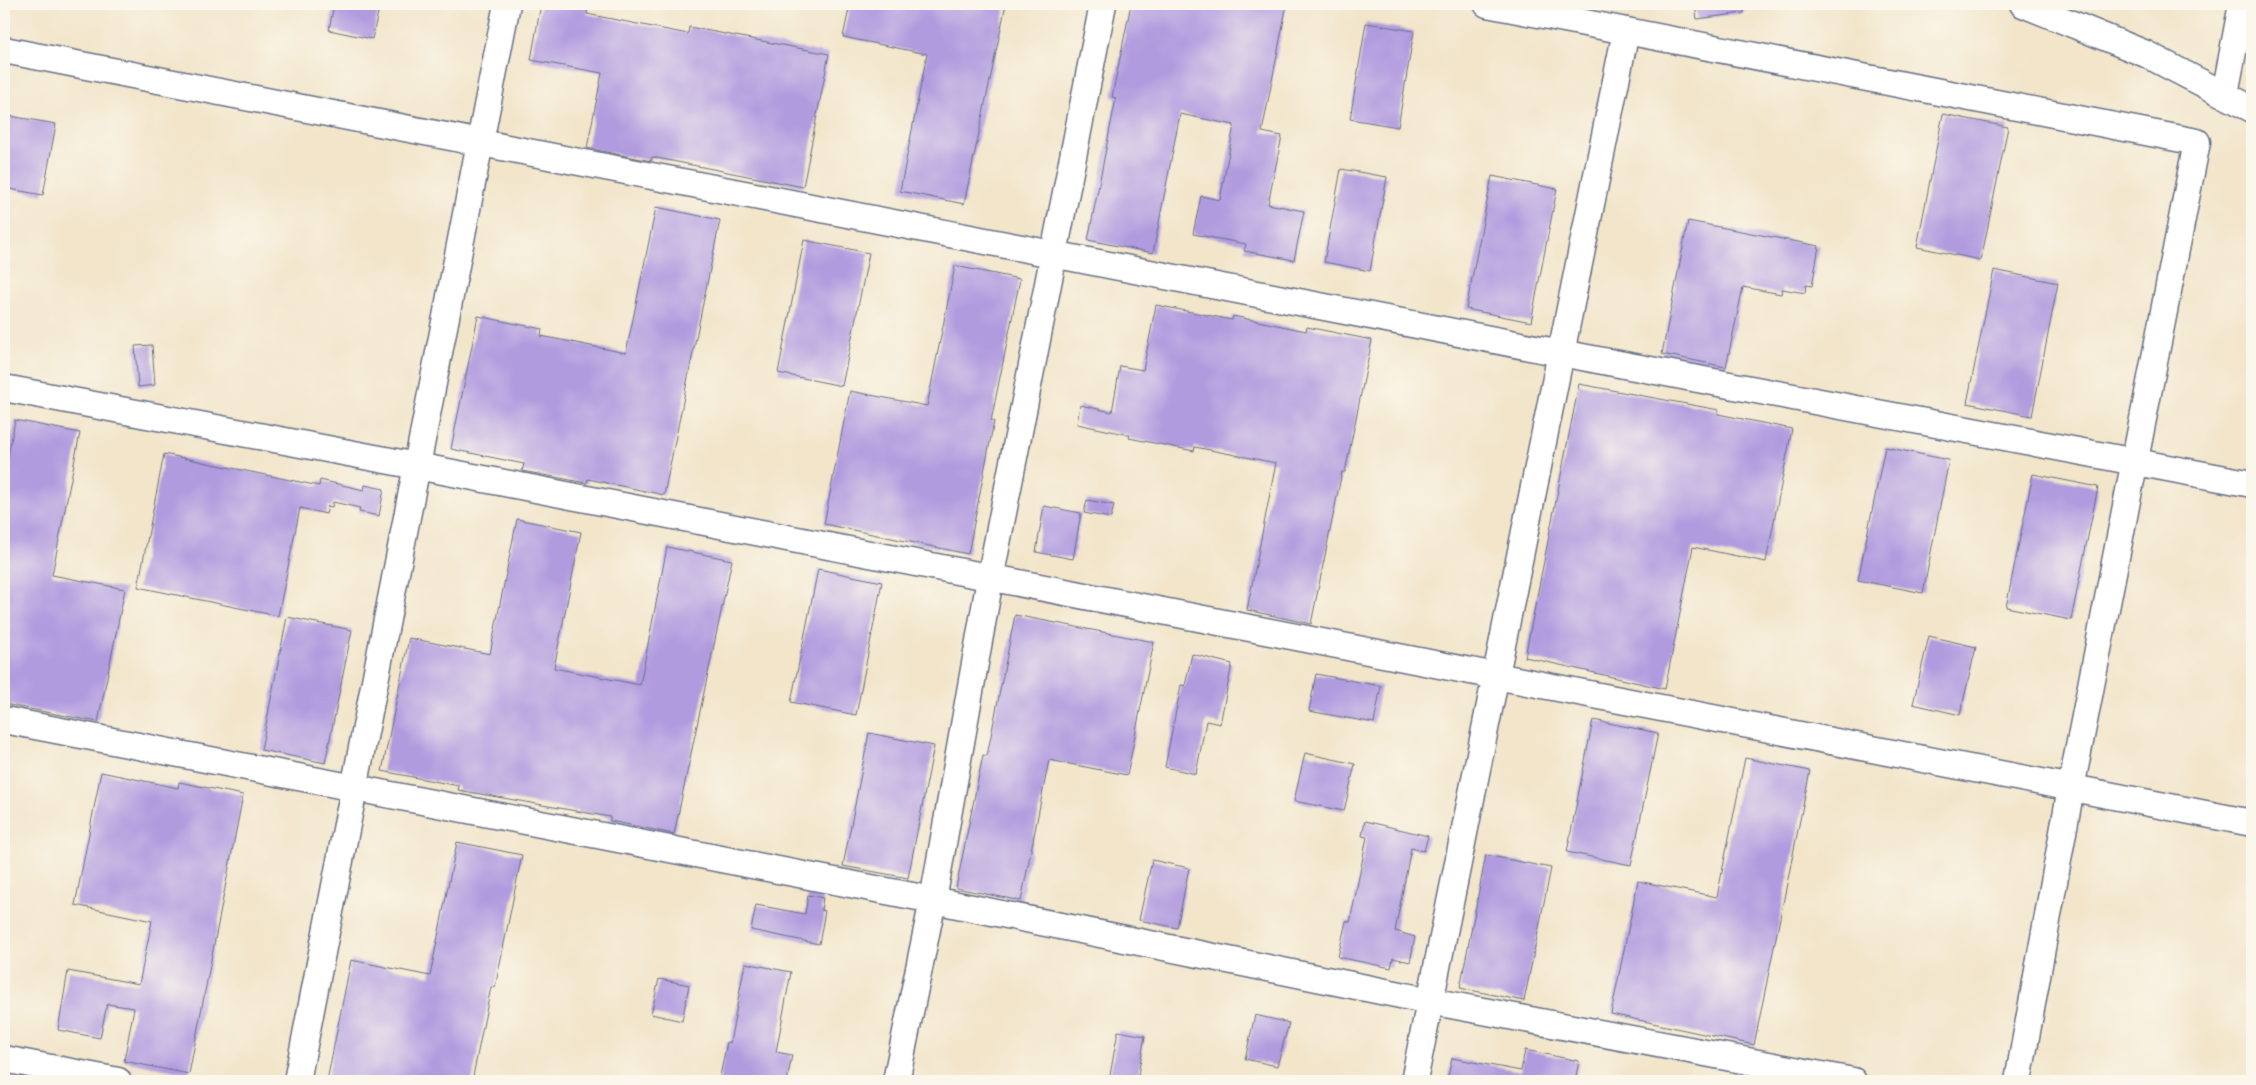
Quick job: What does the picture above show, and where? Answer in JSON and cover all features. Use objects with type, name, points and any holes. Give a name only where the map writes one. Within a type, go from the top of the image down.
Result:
[{"type":"street","points":[[297,1081],[507,4]]},
{"type":"street","points":[[896,1081],[934,900],[990,579],[1052,255],[1103,4]]},
{"type":"street","points":[[1487,4],[2197,142],[2071,788],[2018,1081]]},
{"type":"street","points":[[2023,4],[2146,54],[2225,94],[2251,102]]},
{"type":"street","points":[[2225,94],[2242,4]]},
{"type":"street","points":[[1414,1081],[1626,31]]},
{"type":"street","points":[[4,50],[1052,255],[2252,484]]},
{"type":"street","points":[[4,388],[417,466],[2252,824]]},
{"type":"street","points":[[4,720],[934,900],[1430,1001],[1853,1081]]},
{"type":"street","points":[[4,1059],[118,1081]]},
{"type":"building","points":[[334,4],[380,4],[372,39],[329,30]]},
{"type":"building","points":[[541,4],[589,4],[587,14],[688,34],[689,27],[829,54],[803,187],[652,157],[651,161],[587,148],[602,73],[531,60]]},
{"type":"building","points":[[850,4],[1006,4],[964,204],[900,191],[927,54],[843,37]]},
{"type":"building","points":[[1131,4],[1287,4],[1262,132],[1282,136],[1268,204],[1304,211],[1294,260],[1244,251],[1246,244],[1193,234],[1201,196],[1220,200],[1234,125],[1180,114],[1153,253],[1088,240],[1116,98],[1112,97]]},
{"type":"building","points":[[1695,4],[1743,4],[1744,13],[1697,19]]},
{"type":"building","points":[[1366,23],[1414,31],[1398,127],[1350,119]]},
{"type":"building","points":[[1943,114],[2008,127],[1981,260],[1917,247]]},
{"type":"building","points":[[4,115],[56,124],[43,195],[4,188]]},
{"type":"building","points":[[1341,169],[1387,177],[1370,271],[1324,262]]},
{"type":"building","points":[[1492,176],[1557,189],[1531,322],[1466,309]]},
{"type":"building","points":[[656,207],[720,220],[664,495],[588,479],[587,483],[522,471],[524,464],[451,449],[478,316],[542,329],[541,336],[626,353]]},
{"type":"building","points":[[1688,221],[1819,246],[1812,286],[1806,285],[1805,293],[1782,289],[1781,294],[1743,287],[1726,367],[1662,354]]},
{"type":"building","points":[[804,240],[869,253],[842,386],[778,373]]},
{"type":"building","points":[[955,266],[1020,279],[991,421],[994,421],[968,554],[824,524],[850,391],[927,406]]},
{"type":"building","points":[[1994,270],[2058,283],[2032,416],[1967,403]]},
{"type":"building","points":[[1156,305],[1232,320],[1233,316],[1306,331],[1307,327],[1372,340],[1345,472],[1342,472],[1311,624],[1247,610],[1276,463],[1195,447],[1194,451],[1129,438],[1130,435],[1077,424],[1080,405],[1112,412],[1120,366],[1143,370]]},
{"type":"building","points":[[152,345],[155,385],[138,387],[135,346]]},
{"type":"building","points":[[1579,384],[1719,410],[1718,414],[1792,429],[1766,562],[1693,547],[1665,689],[1525,657]]},
{"type":"building","points":[[15,420],[80,433],[52,575],[125,589],[98,722],[4,704],[4,478]]},
{"type":"building","points":[[1885,447],[1949,460],[1923,593],[1858,580]]},
{"type":"building","points":[[164,454],[319,486],[320,480],[364,490],[365,485],[384,489],[379,516],[359,512],[360,508],[333,502],[332,507],[328,506],[326,514],[300,508],[278,616],[138,587]]},
{"type":"building","points":[[2033,474],[2098,487],[2071,620],[2006,607]]},
{"type":"building","points":[[1087,500],[1114,505],[1111,518],[1084,513]]},
{"type":"building","points":[[1044,506],[1081,513],[1073,559],[1036,552]]},
{"type":"building","points":[[517,519],[581,532],[554,668],[640,685],[667,547],[732,560],[674,834],[610,821],[610,817],[458,790],[459,786],[382,771],[409,638],[490,654]]},
{"type":"building","points":[[818,569],[882,582],[856,715],[791,702]]},
{"type":"building","points":[[1015,615],[1154,642],[1127,775],[1049,760],[1021,901],[956,888],[983,755],[987,756]]},
{"type":"building","points":[[287,617],[352,630],[325,763],[261,750]]},
{"type":"building","points":[[1929,636],[1976,647],[1960,715],[1913,704]]},
{"type":"building","points":[[1192,654],[1232,664],[1220,724],[1206,721],[1196,774],[1165,767],[1181,685],[1185,686]]},
{"type":"building","points":[[1316,674],[1381,686],[1374,723],[1309,711]]},
{"type":"building","points":[[1593,720],[1658,733],[1631,865],[1567,852]]},
{"type":"building","points":[[869,733],[934,746],[908,878],[843,866]]},
{"type":"building","points":[[1305,753],[1355,764],[1344,811],[1294,801]]},
{"type":"building","points":[[1745,758],[1810,771],[1754,1045],[1611,1014],[1638,881],[1717,897]]},
{"type":"building","points":[[101,772],[178,788],[179,782],[243,795],[189,1074],[124,1061],[134,1008],[107,1004],[100,1038],[58,1030],[68,971],[139,984],[152,921],[75,905]]},
{"type":"building","points":[[1365,821],[1428,836],[1424,851],[1411,848],[1395,931],[1415,937],[1410,962],[1393,958],[1391,968],[1338,957],[1346,921],[1350,922],[1367,837],[1362,836]]},
{"type":"building","points":[[457,842],[522,855],[495,988],[491,987],[472,1081],[327,1081],[351,960],[430,976]]},
{"type":"building","points":[[1486,855],[1551,868],[1524,1001],[1460,988]]},
{"type":"building","points":[[1152,860],[1189,868],[1177,928],[1139,920]]},
{"type":"building","points":[[808,895],[823,898],[821,910],[825,911],[819,944],[751,930],[756,905],[805,914]]},
{"type":"building","points":[[745,963],[791,972],[776,1052],[792,1055],[787,1081],[719,1081],[727,1042],[730,1043]]},
{"type":"building","points":[[659,979],[689,985],[682,1021],[651,1014]]},
{"type":"building","points":[[1255,1015],[1289,1023],[1277,1066],[1245,1059]]},
{"type":"building","points":[[1118,1031],[1145,1036],[1137,1081],[1109,1081]]},
{"type":"building","points":[[1525,1050],[1579,1061],[1575,1081],[1447,1081],[1452,1058],[1521,1071]]}]
